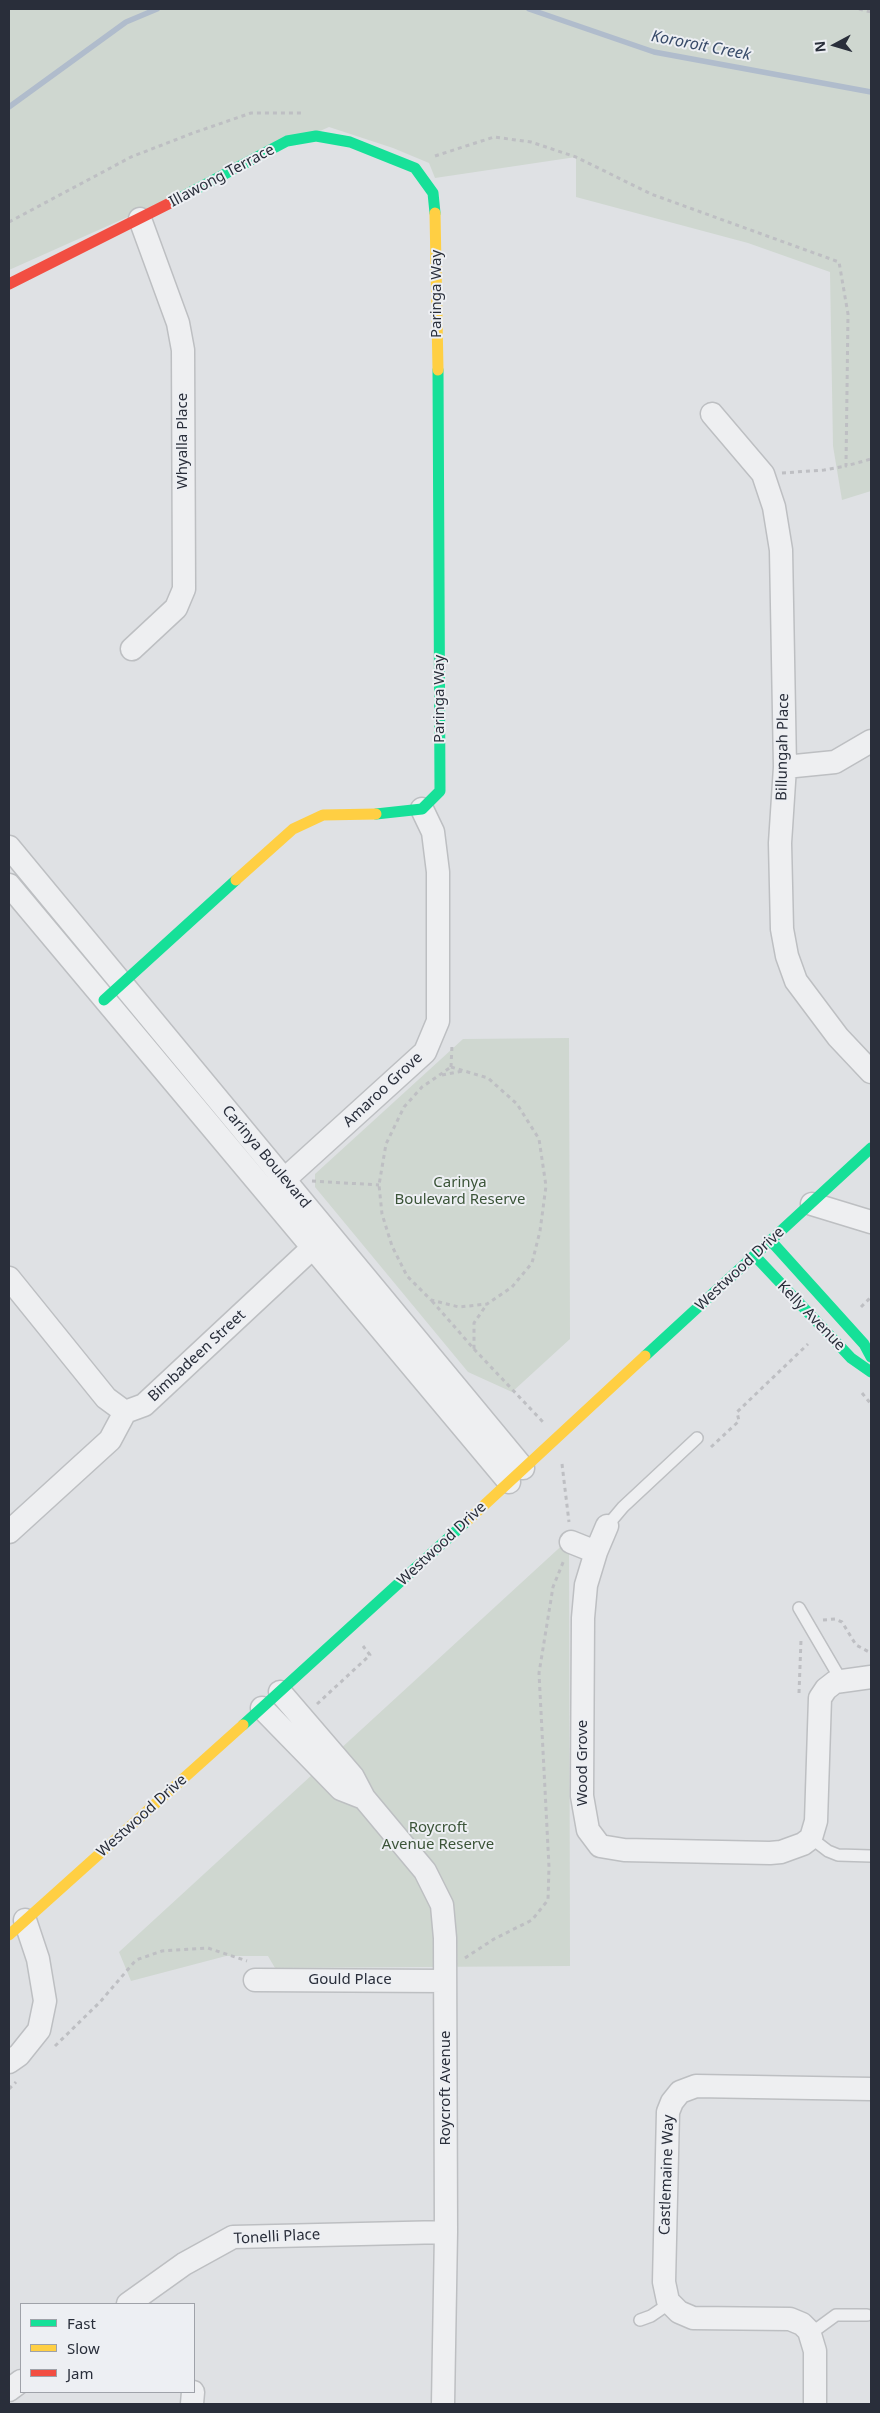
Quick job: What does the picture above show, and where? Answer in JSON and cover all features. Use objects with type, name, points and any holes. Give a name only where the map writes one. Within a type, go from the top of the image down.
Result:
[{"type":"street","name":"Illawong Terrace","points":[[9,284],[140,219],[287,141],[316,136],[350,142],[415,168],[433,193]]},
{"type":"street","name":"Paringa Way","points":[[422,809],[440,791],[437,238],[433,193]]},
{"type":"street","name":"Whyalla Place","points":[[132,649],[176,608],[184,589],[183,350],[178,323],[140,219]]},
{"type":"street","name":"Billungah Place","points":[[712,414],[763,474],[774,507],[781,550],[785,767],[780,843],[782,929],[787,956],[796,981],[838,1037],[871,1072]]},
{"type":"street","points":[[785,767],[835,762],[871,741]]},
{"type":"street","points":[[104,1000],[293,829],[323,815],[392,814],[422,809]]},
{"type":"street","name":"Amaroo Grove","points":[[267,1194],[294,1180],[425,1052],[438,1021],[438,872],[433,832],[422,809]]},
{"type":"street","name":"Carinya Boulevard","points":[[9,847],[205,1083],[294,1180],[376,1308]]},
{"type":"street","name":"Carinya Boulevard","points":[[9,885],[312,1248],[376,1308],[516,1475]]},
{"type":"street","name":"Westwood Drive","points":[[9,1935],[348,1630],[871,1148]]},
{"type":"street","points":[[812,1204],[871,1222]]},
{"type":"street","name":"Bimbadeen Street","points":[[125,1412],[144,1405],[329,1232]]},
{"type":"street","name":"Kelly Avenue","points":[[771,1241],[864,1344],[871,1357]]},
{"type":"street","name":"Kelly Avenue","points":[[754,1256],[852,1358],[871,1372]]},
{"type":"street","points":[[9,1278],[106,1398],[125,1412],[110,1440],[9,1532]]},
{"type":"street","name":"Wood Grove","points":[[607,1526],[596,1552],[586,1585],[583,1618],[582,1796],[586,1825],[593,1839],[602,1847],[624,1850],[770,1853],[794,1848],[811,1838]]},
{"type":"street","points":[[571,1542],[596,1552]]},
{"type":"street","points":[[811,1838],[816,1821],[818,1701],[826,1689],[841,1680],[871,1677]]},
{"type":"street","name":"Roycroft Avenue","points":[[280,1692],[353,1777],[364,1798],[425,1871],[442,1905],[445,1938],[446,2232],[443,2404]]},
{"type":"street","name":"Roycroft Avenue","points":[[262,1708],[341,1789],[364,1798]]},
{"type":"street","points":[[15,2069],[19,2055],[39,2030],[44,2001],[38,1959],[25,1920]]},
{"type":"street","name":"Gould Place","points":[[255,1980],[445,1981]]},
{"type":"street","name":"Castlemaine Way","points":[[670,2304],[664,2282],[666,2120],[670,2106],[680,2092],[687,2088],[703,2085],[871,2089]]},
{"type":"street","name":"Tonelli Place","points":[[140,2300],[184,2264],[233,2237],[446,2232]]},
{"type":"street","points":[[670,2304],[679,2312],[693,2318],[790,2319],[802,2324],[810,2334],[816,2358],[815,2404]]},
{"type":"street","points":[[9,2390],[20,2382]]},
{"type":"lane","points":[[27,905],[44,887]]},
{"type":"lane","points":[[50,933],[68,916]]},
{"type":"lane","points":[[189,1102],[205,1083]]},
{"type":"lane","name":"Wood Grove","points":[[607,1526],[623,1507],[697,1438]]},
{"type":"lane","points":[[799,1608],[841,1680]]},
{"type":"lane","points":[[811,1838],[828,1851],[838,1855],[871,1856]]},
{"type":"lane","points":[[640,2320],[651,2316],[670,2304]]},
{"type":"lane","points":[[810,2334],[836,2315],[867,2314]]},
{"type":"path","points":[[859,9],[871,12]]},
{"type":"path","points":[[9,222],[131,157],[193,133],[251,113],[304,113]]},
{"type":"path","points":[[432,157],[494,137],[531,142],[576,157],[651,194],[840,262],[848,314],[846,466]]},
{"type":"path","points":[[763,474],[824,470],[871,460]]},
{"type":"path","points":[[462,1961],[494,1940],[532,1920],[548,1900],[549,1866],[540,1673],[553,1587],[571,1542],[567,1486],[557,1437],[474,1349],[431,1300],[407,1276],[392,1246],[382,1214],[379,1185],[386,1144],[404,1107],[422,1087],[452,1067],[488,1078],[517,1104],[539,1139],[546,1186],[540,1231],[532,1263],[512,1287],[487,1304],[474,1323],[474,1349]]},
{"type":"path","points":[[439,1075],[466,1071]]},
{"type":"path","points":[[294,1180],[379,1185]]},
{"type":"path","points":[[857,1311],[871,1298]]},
{"type":"path","points":[[431,1300],[459,1306],[487,1304]]},
{"type":"path","points":[[704,1454],[739,1421],[738,1412],[812,1340]]},
{"type":"path","points":[[799,1698],[800,1640],[810,1626],[828,1619],[842,1622],[856,1645],[871,1653]]},
{"type":"path","points":[[313,1708],[370,1655],[348,1630]]},
{"type":"path","points":[[49,2052],[100,2002],[136,1960],[162,1951],[208,1948],[247,1959],[255,1980]]},
{"type":"path","points":[[9,2089],[15,2069]]},
{"type":"green space","points":[[9,9],[871,9],[871,491],[842,500],[833,446],[830,272],[748,243],[576,197],[576,157],[435,178],[429,163],[393,148],[329,127],[9,270]]},
{"type":"green space","name":"Carinya Boulevard Reserve","points":[[569,1038],[570,1339],[512,1392],[468,1372],[315,1187],[315,1174],[463,1039]]},
{"type":"green space","name":"Roycroft Avenue Reserve","points":[[569,1539],[570,1966],[275,1968],[268,1956],[226,1956],[131,1981],[119,1952]]},
{"type":"waterway","name":"Kororoit Creek","points":[[9,107],[126,22],[157,9]]},
{"type":"waterway","name":"Kororoit Creek","points":[[529,9],[654,52],[871,92]]},
{"type":"traffic: fast","points":[[174,201],[287,141],[316,136],[350,142],[415,168],[433,193],[435,213]]},
{"type":"traffic: fast","points":[[376,814],[422,809],[440,791],[438,370]]},
{"type":"traffic: fast","points":[[104,1000],[236,880]]},
{"type":"traffic: fast","points":[[645,1356],[871,1148]]},
{"type":"traffic: fast","points":[[771,1241],[864,1344],[871,1357]]},
{"type":"traffic: fast","points":[[755,1256],[851,1358],[871,1372]]},
{"type":"traffic: fast","points":[[243,1725],[467,1521]]},
{"type":"traffic: slow","points":[[435,213],[438,370]]},
{"type":"traffic: slow","points":[[236,880],[293,829],[323,815],[376,814]]},
{"type":"traffic: slow","points":[[467,1521],[645,1356]]},
{"type":"traffic: slow","points":[[9,1935],[243,1725]]},
{"type":"traffic: jam","points":[[9,284],[174,201]]}]
